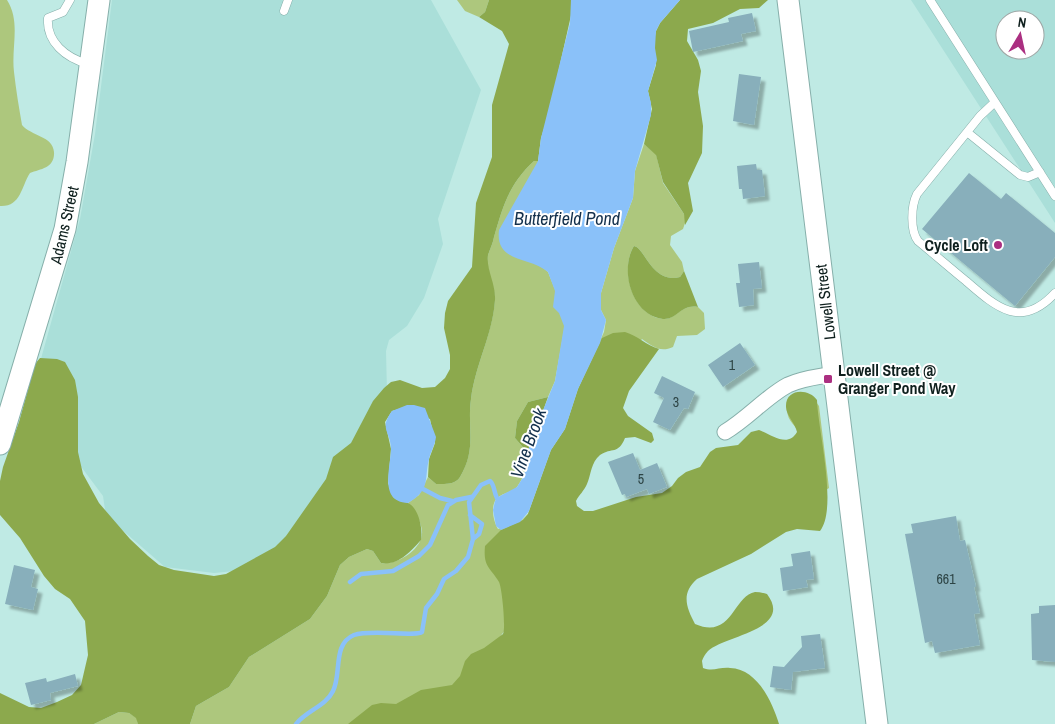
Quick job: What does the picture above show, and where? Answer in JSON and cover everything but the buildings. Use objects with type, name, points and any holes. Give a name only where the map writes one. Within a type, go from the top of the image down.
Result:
[{"type":"main road","name":"Adams Street","points":[[0,444],[65,229],[77,162],[98,0]]},
{"type":"main road","name":"Lowell Street","points":[[788,0],[877,724]]},
{"type":"street","points":[[725,432],[743,421],[787,386],[803,380],[834,374]]},
{"type":"lane","points":[[70,0],[63,12],[48,18],[49,33],[64,52],[74,59],[90,64]]},
{"type":"lane","points":[[284,11],[288,0]]},
{"type":"lane","points":[[930,0],[1055,196]]},
{"type":"lane","points":[[995,102],[967,132],[915,198],[913,228],[915,237],[992,304],[1004,310],[1017,313],[1030,311],[1043,305],[1055,293]]},
{"type":"lane","points":[[967,132],[1020,175],[1028,177],[1040,172]]},
{"type":"shaded area","points":[[112,0],[431,0],[481,90],[438,219],[443,244],[424,298],[407,326],[389,340],[386,351],[387,392],[268,568],[214,573],[165,567],[106,516],[103,496],[30,398],[80,219],[95,134]]},
{"type":"shaded area","points":[[911,0],[1055,0],[1055,223]]},
{"type":"green space","points":[[0,0],[7,0],[14,17],[13,63],[22,125],[50,143],[53,147],[54,157],[50,165],[30,173],[16,200],[7,205],[0,206]]},
{"type":"green space","points":[[457,0],[489,0],[485,12],[479,17],[465,11]]},
{"type":"green space","points":[[489,0],[571,0],[572,11],[549,113],[541,138],[538,161],[534,161],[518,178],[508,196],[488,255],[488,266],[495,294],[494,313],[473,386],[470,410],[470,448],[465,467],[458,480],[453,483],[436,484],[428,477],[429,459],[435,443],[430,419],[399,409],[392,411],[385,422],[391,449],[388,483],[393,497],[408,503],[415,509],[421,525],[421,540],[403,557],[393,562],[381,563],[373,551],[367,549],[349,557],[340,565],[327,596],[310,619],[249,657],[229,687],[196,706],[190,724],[138,724],[136,718],[129,713],[119,712],[94,724],[0,724],[0,693],[29,707],[41,708],[57,702],[72,695],[81,685],[88,655],[85,621],[70,599],[55,589],[44,576],[20,538],[0,515],[0,481],[3,467],[19,422],[35,364],[40,358],[57,359],[65,362],[75,380],[78,397],[78,452],[83,474],[99,503],[130,539],[159,565],[174,570],[214,576],[226,574],[275,547],[286,536],[326,479],[333,457],[351,443],[373,401],[391,382],[400,380],[422,388],[435,387],[445,378],[450,369],[450,355],[444,328],[445,313],[448,301],[472,267],[476,203],[492,157],[492,105],[509,44],[502,31],[479,17],[485,12]]},
{"type":"green space","points":[[680,0],[768,0],[759,8],[740,9],[713,23],[688,29],[687,41],[698,60],[701,71],[698,92],[703,126],[702,153],[688,183],[693,211],[685,225],[684,214],[663,182],[656,155],[644,144],[652,109],[648,91],[656,65],[654,41],[656,31],[660,23]]},
{"type":"green space","points":[[644,144],[656,154],[663,183],[686,220],[683,229],[671,236],[670,245],[682,262],[684,271],[680,277],[670,278],[663,275],[656,271],[638,248],[634,246],[628,267],[632,290],[644,310],[653,316],[663,319],[668,319],[687,308],[698,307],[704,313],[705,329],[697,335],[677,336],[673,347],[668,349],[656,348],[642,339],[598,406],[572,454],[562,478],[548,529],[600,560],[697,518],[732,465],[768,439],[781,453],[801,434],[787,412],[791,402],[803,396],[814,399],[819,406],[829,488],[575,652],[505,619],[505,630],[500,637],[585,724],[190,724],[196,706],[229,687],[249,657],[310,619],[327,596],[340,565],[349,557],[367,549],[373,551],[381,563],[394,562],[408,555],[419,544],[422,531],[417,516],[408,503],[419,495],[428,477],[436,484],[453,483],[458,480],[465,467],[470,447],[470,409],[473,386],[494,312],[495,293],[487,261],[488,255],[508,196],[518,178],[534,161],[538,161],[545,172],[545,177],[528,196],[521,227],[523,233],[530,239],[529,256],[548,272],[554,287],[555,272],[552,265],[537,250],[532,215],[538,195],[541,193],[543,195],[539,208],[543,213],[559,197],[577,197],[595,185],[599,188],[599,193],[578,256],[566,265],[568,308],[555,381],[548,397],[528,402],[517,421],[515,438],[528,453],[524,475],[517,487],[497,499],[493,507],[498,529],[520,522],[528,514],[551,450],[565,429],[578,389],[604,332],[606,320],[601,310],[601,293],[614,248],[633,198],[635,171]]},
{"type":"green space","points":[[634,246],[638,248],[656,271],[663,275],[670,278],[680,277],[684,271],[698,307],[687,308],[668,319],[652,316],[643,310],[636,301],[628,279],[630,256]]},
{"type":"green space","points":[[625,332],[659,349],[629,391],[623,408],[628,416],[652,433],[654,440],[651,443],[635,437],[625,438],[620,447],[597,458],[586,486],[576,501],[577,506],[584,511],[593,511],[636,497],[662,493],[686,472],[700,467],[710,452],[716,448],[738,445],[751,432],[759,430],[780,439],[789,439],[797,432],[786,410],[789,396],[793,393],[803,392],[809,393],[817,400],[827,487],[825,520],[820,531],[797,529],[786,532],[751,554],[697,579],[692,584],[687,595],[687,606],[695,624],[707,627],[717,626],[724,622],[748,595],[755,592],[767,594],[773,606],[772,616],[765,624],[717,645],[708,651],[702,661],[703,668],[740,670],[756,680],[768,696],[779,724],[348,724],[372,705],[381,703],[396,704],[421,690],[452,685],[460,676],[465,661],[471,654],[484,648],[503,634],[504,616],[500,586],[486,563],[485,546],[501,530],[523,520],[528,514],[551,450],[565,429],[578,389],[602,338],[613,333]]},
{"type":"green space","points":[[548,397],[528,453],[515,438],[517,421],[528,402]]},
{"type":"green space","points":[[119,712],[129,713],[137,718],[138,724],[94,724]]},
{"type":"water","name":"Butterfield Pond","points":[[571,0],[680,0],[660,23],[656,31],[655,48],[657,60],[648,91],[651,115],[635,171],[633,198],[614,248],[601,293],[601,310],[606,320],[600,343],[578,389],[565,429],[551,450],[529,511],[520,522],[501,530],[496,526],[493,510],[495,501],[500,496],[517,487],[524,476],[530,442],[555,381],[564,326],[559,313],[553,307],[555,291],[548,272],[532,263],[508,254],[502,248],[499,241],[499,230],[538,161],[541,138],[570,23]]},
{"type":"water","points":[[407,405],[425,408],[436,437],[423,489],[408,503],[393,497],[389,490],[388,473],[391,448],[386,430],[386,422],[392,411]]},
{"type":"waterway","name":"Vine Brook","points":[[296,724],[330,696],[336,684],[340,652],[347,639],[362,633],[411,634],[422,632],[426,608],[437,594],[444,579],[456,571],[468,557],[473,539],[469,502],[481,485],[490,481],[500,502]]},
{"type":"waterway","points":[[423,489],[440,498],[452,501]]},
{"type":"waterway","points":[[350,582],[361,574],[393,571],[419,556],[430,545],[448,505],[456,500],[471,497]]},
{"type":"waterway","points":[[470,515],[482,524],[479,534],[473,539]]},
{"type":"place","name":"Cycle Loft","points":[[998,245]]},
{"type":"place","name":"Lowell Street @ Granger Pond Way","points":[[828,379]]}]
